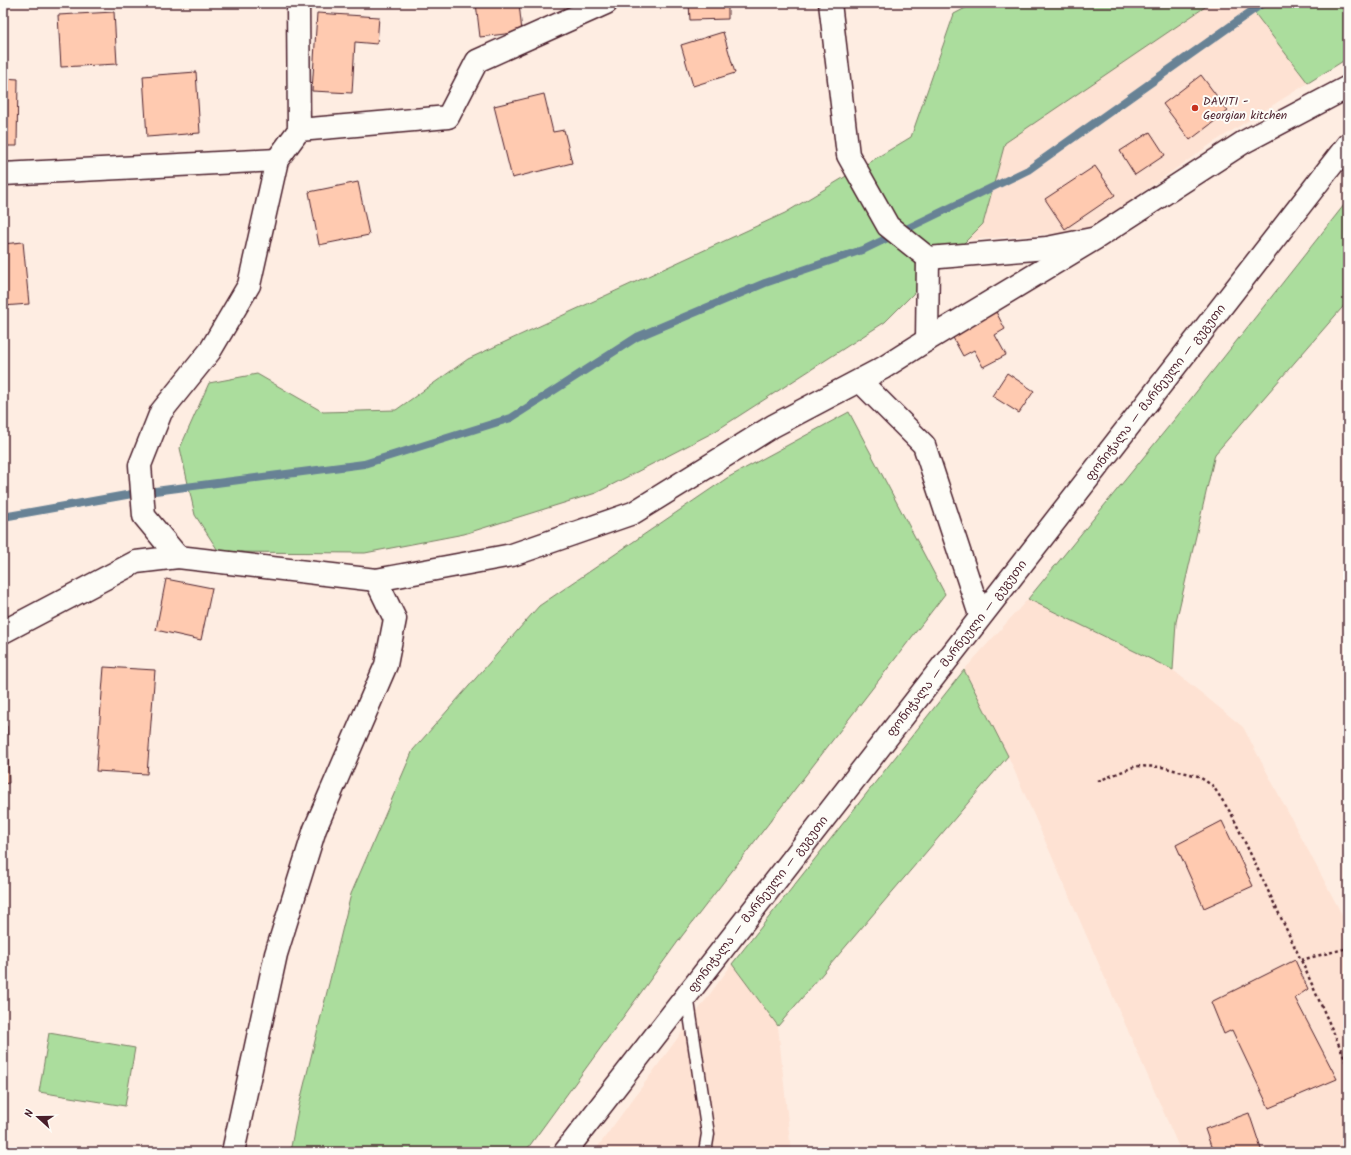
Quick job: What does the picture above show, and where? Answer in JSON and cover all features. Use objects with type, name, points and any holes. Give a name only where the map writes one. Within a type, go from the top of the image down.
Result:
[{"type":"main road","points":[[178,557],[144,516],[140,465],[161,412],[210,351],[249,285],[277,160],[300,130],[298,3]]},
{"type":"main road","points":[[300,130],[448,117],[477,61],[606,3]]},
{"type":"main road","points":[[830,3],[848,155],[888,226],[928,258],[1048,248],[1096,238]]},
{"type":"main road","points":[[3,632],[136,562],[178,557],[376,580],[512,555],[633,513],[773,426],[883,368],[1096,238],[1244,142],[1348,87]]},
{"type":"main road","name":"ფონიჭალა — მარნეული — გუგუთი","points":[[565,1152],[980,615],[1348,144]]},
{"type":"main road","points":[[3,174],[277,160]]},
{"type":"main road","points":[[927,340],[928,258]]},
{"type":"main road","points":[[860,381],[924,445],[980,615]]},
{"type":"main road","points":[[233,1152],[276,954],[313,836],[354,736],[386,665],[395,619],[376,580]]},
{"type":"lane","points":[[687,995],[708,1134],[705,1152]]},
{"type":"path","points":[[1098,781],[1136,766],[1162,767],[1198,776],[1213,786],[1232,815],[1301,960],[1348,1065]]},
{"type":"path","points":[[1301,960],[1348,948]]},
{"type":"shaded area","points":[[1211,3],[1247,3],[1308,83],[1214,142],[1087,231],[967,240],[983,224],[1005,143]]},
{"type":"shaded area","points":[[1028,599],[1173,670],[1243,727],[1348,926],[1348,1152],[1181,1152],[1008,756],[964,670]]},
{"type":"shaded area","points":[[732,964],[778,1026],[791,1152],[594,1152]]},
{"type":"green space","points":[[975,3],[1211,3],[1005,143],[983,224],[885,322],[714,432],[596,493],[464,534],[365,553],[219,552],[195,515],[180,448],[209,383],[257,374],[323,412],[396,410],[468,359],[785,213],[911,137],[954,14]]},
{"type":"green space","points":[[1247,3],[1348,3],[1348,58],[1308,83]]},
{"type":"green space","points":[[1348,200],[1348,301],[1215,454],[1176,622],[1173,670],[1028,599],[1178,415]]},
{"type":"green space","points":[[849,412],[945,594],[682,936],[525,1152],[290,1152],[298,1110],[351,894],[413,750],[539,606],[727,478]]},
{"type":"green space","points":[[964,670],[1008,756],[778,1026],[732,964]]},
{"type":"green space","points":[[49,1033],[135,1048],[125,1106],[39,1092]]},
{"type":"building","points":[[476,3],[519,3],[522,32],[480,37]]},
{"type":"building","points":[[689,3],[728,3],[728,19],[690,20]]},
{"type":"building","points":[[114,12],[117,64],[61,67],[58,15]]},
{"type":"building","points":[[317,13],[379,17],[377,44],[355,42],[352,93],[312,91]]},
{"type":"building","points":[[723,32],[735,73],[693,86],[681,45]]},
{"type":"building","points":[[196,72],[200,133],[147,137],[143,76]]},
{"type":"building","name":"DAVITI - Georgian kitchen","points":[[1201,75],[1228,111],[1190,140],[1163,104]]},
{"type":"building","points":[[3,78],[18,79],[17,146],[3,146]]},
{"type":"building","points":[[544,94],[553,132],[564,130],[572,163],[512,178],[494,106]]},
{"type":"building","points":[[1150,132],[1165,155],[1135,175],[1120,151]]},
{"type":"building","points":[[1095,166],[1115,195],[1065,229],[1045,199]]},
{"type":"building","points":[[358,182],[369,235],[319,245],[309,192]]},
{"type":"building","points":[[23,242],[29,304],[3,306],[3,244]]},
{"type":"building","points":[[995,310],[1005,329],[995,335],[1006,355],[983,367],[974,350],[963,356],[951,334]]},
{"type":"building","points":[[1007,373],[1034,391],[1019,413],[992,396]]},
{"type":"building","points":[[166,579],[212,588],[201,640],[156,630]]},
{"type":"building","points":[[104,667],[155,670],[147,774],[96,771]]},
{"type":"building","points":[[3,726],[7,726],[9,783],[3,784]]},
{"type":"building","points":[[1222,821],[1253,886],[1204,908],[1176,845]]},
{"type":"building","points":[[1295,960],[1308,989],[1295,998],[1337,1079],[1269,1108],[1232,1030],[1224,1034],[1211,1002]]},
{"type":"building","points":[[1249,1113],[1262,1152],[1213,1152],[1205,1129]]},
{"type":"waterway","points":[[3,517],[132,494],[364,464],[511,418],[637,337],[765,283],[865,249],[1028,170],[1263,3]]},
{"type":"place","name":"DAVITI - Georgian kitchen","points":[[1195,108]]}]
